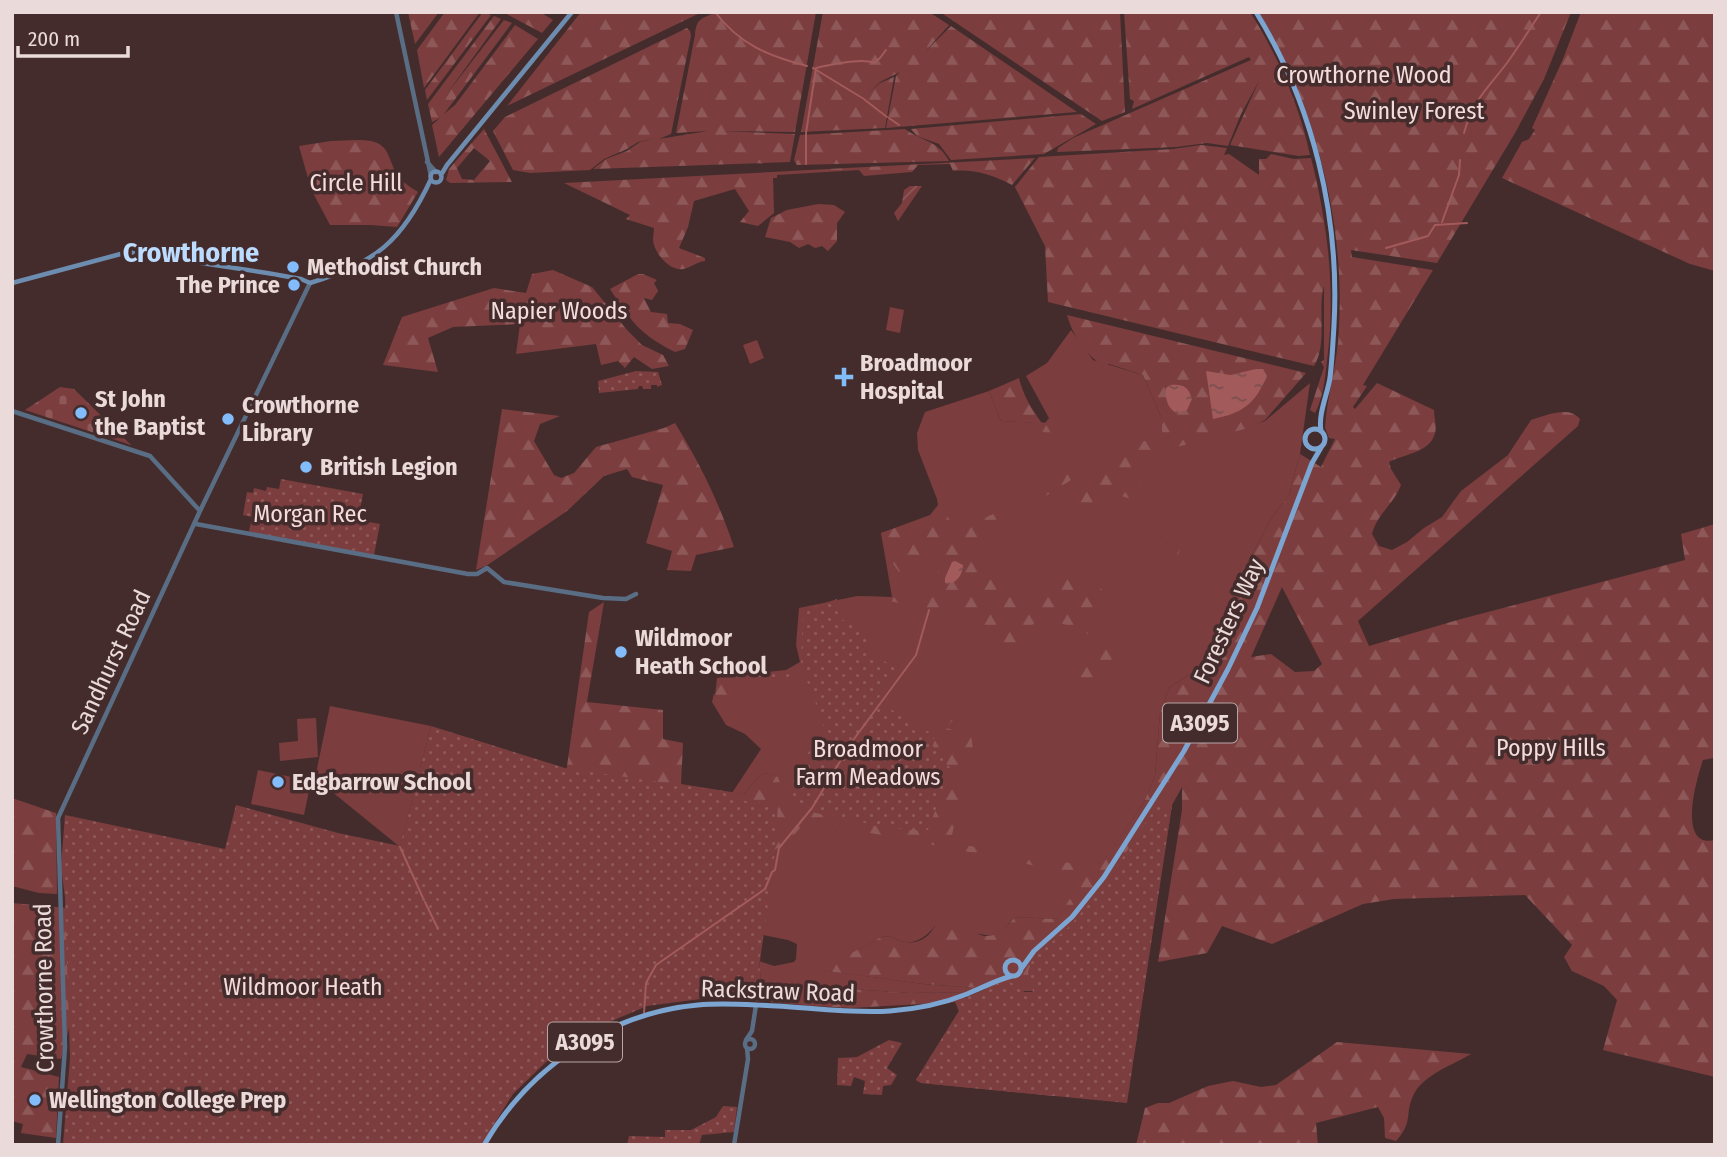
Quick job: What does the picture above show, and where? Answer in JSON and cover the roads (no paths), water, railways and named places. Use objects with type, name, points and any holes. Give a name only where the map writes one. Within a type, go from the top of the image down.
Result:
[{"type":"main road","points":[[12,283],[128,252],[267,273],[310,283],[346,271],[381,250],[404,228],[432,179],[572,12]]},
{"type":"main road","points":[[1256,12],[1291,81],[1314,146],[1331,226],[1336,292],[1331,368],[1322,411],[1321,431],[1325,438],[1322,446],[1311,447],[1305,440],[1322,411]]},
{"type":"main road","points":[[432,179],[440,181],[438,173]]},
{"type":"main road","points":[[1309,431],[1321,431]]},
{"type":"main road","name":"Foresters Way","points":[[1021,969],[1034,951],[1066,923],[1104,877],[1184,751],[1228,670],[1257,608],[1312,463],[1322,446]]},
{"type":"main road","name":"Foresters Way","points":[[1311,447],[1312,463]]},
{"type":"main road","name":"Foresters Way","points":[[1011,961],[1034,951]]},
{"type":"main road","points":[[1011,961],[1019,963],[1021,969],[1018,974],[1012,976],[1007,974],[1005,968],[1011,961]]},
{"type":"main road","name":"Rackstraw Road","points":[[992,983],[1005,968]]},
{"type":"main road","name":"Rackstraw Road","points":[[484,1145],[508,1109],[534,1080],[563,1056],[592,1038],[634,1019],[674,1008],[711,1004],[891,1011],[936,1005],[1012,976]]},
{"type":"street","points":[[396,12],[426,162],[432,179]]},
{"type":"street","points":[[426,162],[438,173]]},
{"type":"street","name":"Sandhurst Road","points":[[58,830],[58,818],[200,511],[310,283]]},
{"type":"street","points":[[12,411],[142,453],[162,467],[200,511]]},
{"type":"street","points":[[196,524],[468,574],[477,574],[487,568],[503,582],[579,595],[626,599],[636,594]]},
{"type":"street","name":"Crowthorne Road","points":[[58,830],[65,1046],[58,1145]]},
{"type":"street","points":[[734,1145],[750,1048],[754,1040],[752,1031],[756,1005]]},
{"type":"street","points":[[750,1048],[745,1045],[752,1031]]},
{"type":"street","points":[[746,1040],[754,1040]]},
{"type":"water","points":[[1263,369],[1267,376],[1253,400],[1232,414],[1213,419],[1206,371],[1230,375]]},
{"type":"water","points":[[1170,385],[1182,386],[1189,391],[1192,399],[1187,410],[1176,413],[1170,408],[1166,388]]},
{"type":"water","points":[[952,562],[963,565],[961,574],[952,583],[945,583]]},
{"type":"waterway","points":[[715,12],[735,33],[756,48],[807,66]]},
{"type":"waterway","points":[[1464,133],[1476,103],[1541,12]]},
{"type":"waterway","points":[[806,133],[816,68],[854,62],[874,63],[886,50]]},
{"type":"waterway","points":[[813,68],[864,99]]},
{"type":"waterway","points":[[865,100],[887,117]]},
{"type":"waterway","points":[[889,118],[899,125]]},
{"type":"waterway","points":[[806,134],[806,164]]},
{"type":"waterway","points":[[1442,222],[1459,175],[1460,160]]},
{"type":"waterway","points":[[1386,248],[1428,236],[1435,225],[1467,223]]},
{"type":"waterway","points":[[851,743],[916,655],[929,610]]},
{"type":"waterway","points":[[644,1013],[646,983],[656,965],[765,889],[775,870],[779,848],[812,808],[850,745]]},
{"type":"waterway","points":[[400,847],[423,898]]},
{"type":"waterway","points":[[425,902],[438,929]]},
{"type":"place","name":"Methodist Church","points":[[293,267]]},
{"type":"place","name":"The Prince","points":[[294,285]]},
{"type":"place","name":"Broadmoor Hospital","points":[[844,377]]},
{"type":"place","name":"St John the Baptist","points":[[81,413]]},
{"type":"place","name":"Crowthorne Library","points":[[228,419]]},
{"type":"place","name":"British Legion","points":[[306,467]]},
{"type":"place","name":"Wildmoor Heath School","points":[[621,652]]},
{"type":"place","name":"Edgbarrow School","points":[[278,782]]},
{"type":"place","name":"Wellington College Prep","points":[[35,1100]]},
{"type":"district","name":"Crowthorne","points":[[191,252]]},
{"type":"park label","name":"Crowthorne Wood","points":[[1364,75]]},
{"type":"park label","name":"Swinley Forest","points":[[1414,111]]},
{"type":"park label","name":"Circle Hill","points":[[356,183]]},
{"type":"park label","name":"Napier Woods","points":[[559,311]]},
{"type":"park label","name":"Morgan Rec","points":[[310,514]]},
{"type":"park label","name":"Poppy Hills","points":[[1551,748]]},
{"type":"park label","name":"Broadmoor Farm Meadows","points":[[868,763]]},
{"type":"park label","name":"Wildmoor Heath","points":[[303,987]]}]
